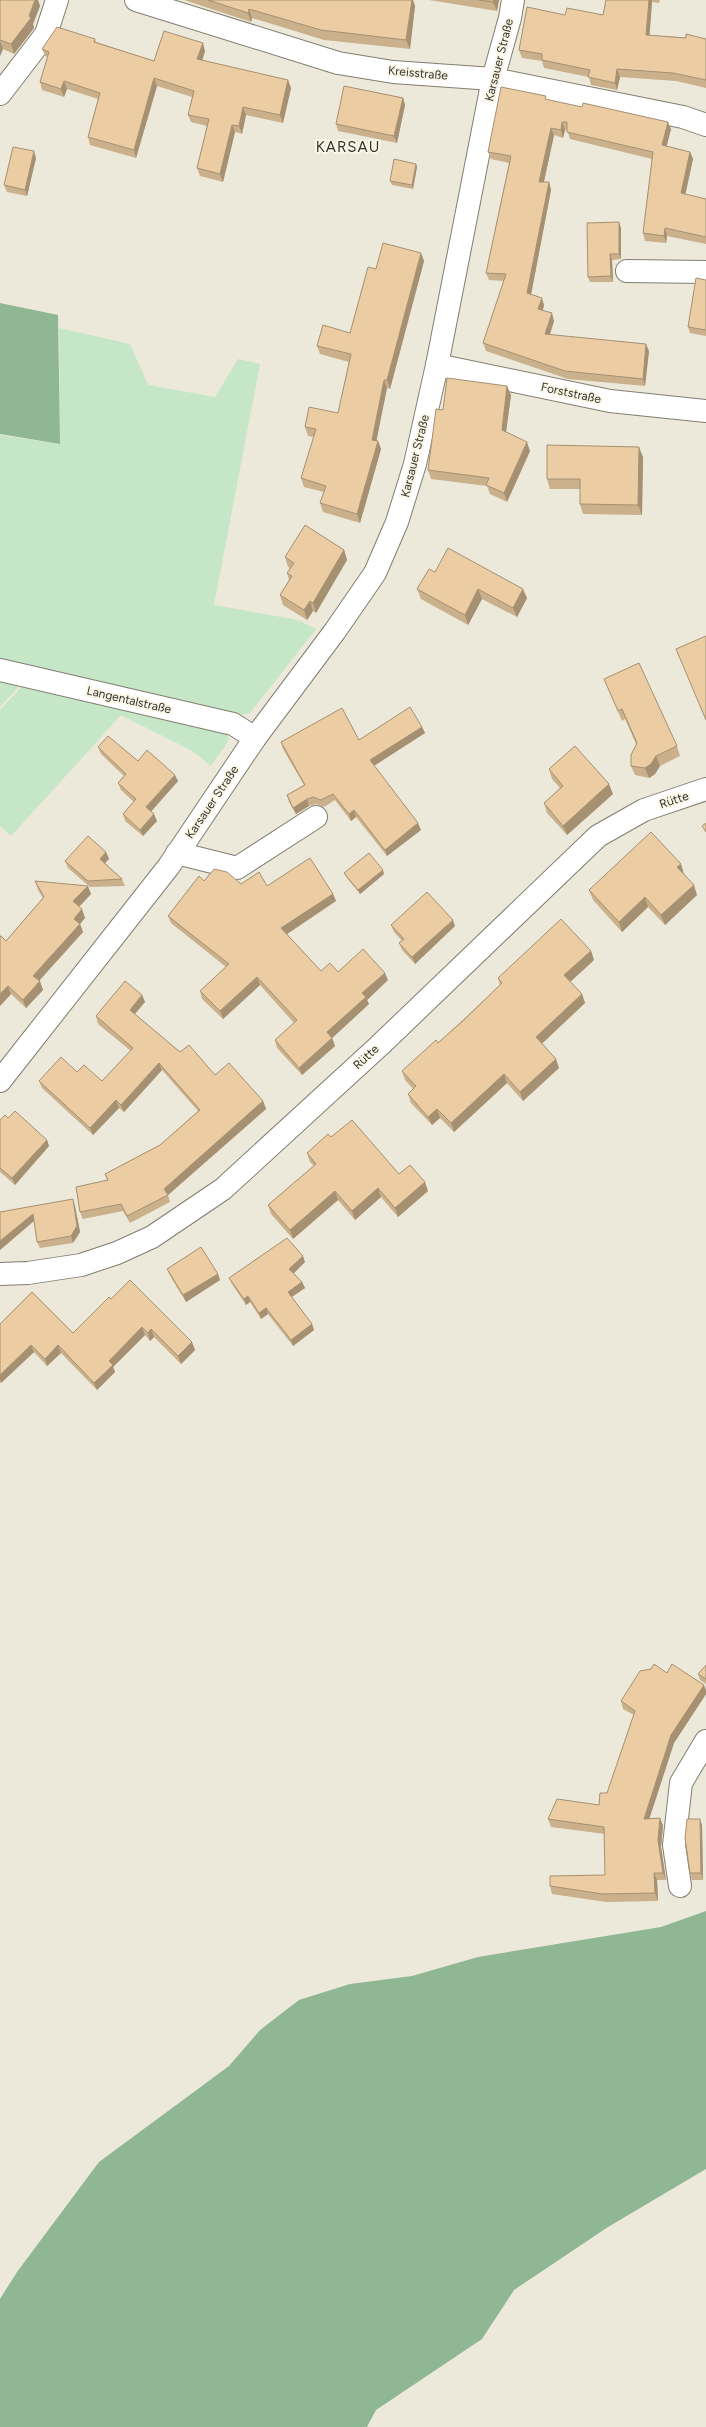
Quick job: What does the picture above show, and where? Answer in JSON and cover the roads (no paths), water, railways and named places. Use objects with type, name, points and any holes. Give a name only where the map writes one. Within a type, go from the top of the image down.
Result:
[{"type":"street","points":[[0,94],[46,34],[57,0]]},
{"type":"street","name":"Kreisstraße","points":[[136,0],[338,63],[393,72],[494,79],[683,117],[706,125]]},
{"type":"street","name":"Karsauer Straße","points":[[0,1081],[178,853],[255,738],[336,631],[375,573],[397,522],[415,464],[437,365],[494,79],[513,0]]},
{"type":"street","points":[[627,271],[706,272]]},
{"type":"street","name":"Forststraße","points":[[437,365],[610,401],[706,411]]},
{"type":"street","name":"Langentalstraße","points":[[0,670],[233,724],[255,738]]},
{"type":"street","name":"Rütte","points":[[0,1274],[28,1273],[81,1265],[117,1253],[152,1238],[192,1211],[223,1189],[373,1051],[598,836],[644,810],[706,789]]},
{"type":"street","name":"Karsauer Straße","points":[[178,853],[237,868],[316,817]]},
{"type":"street","points":[[680,1886],[674,1845],[681,1783],[706,1741]]},
{"type":"district","name":"KARSAU","points":[[348,147]]}]
